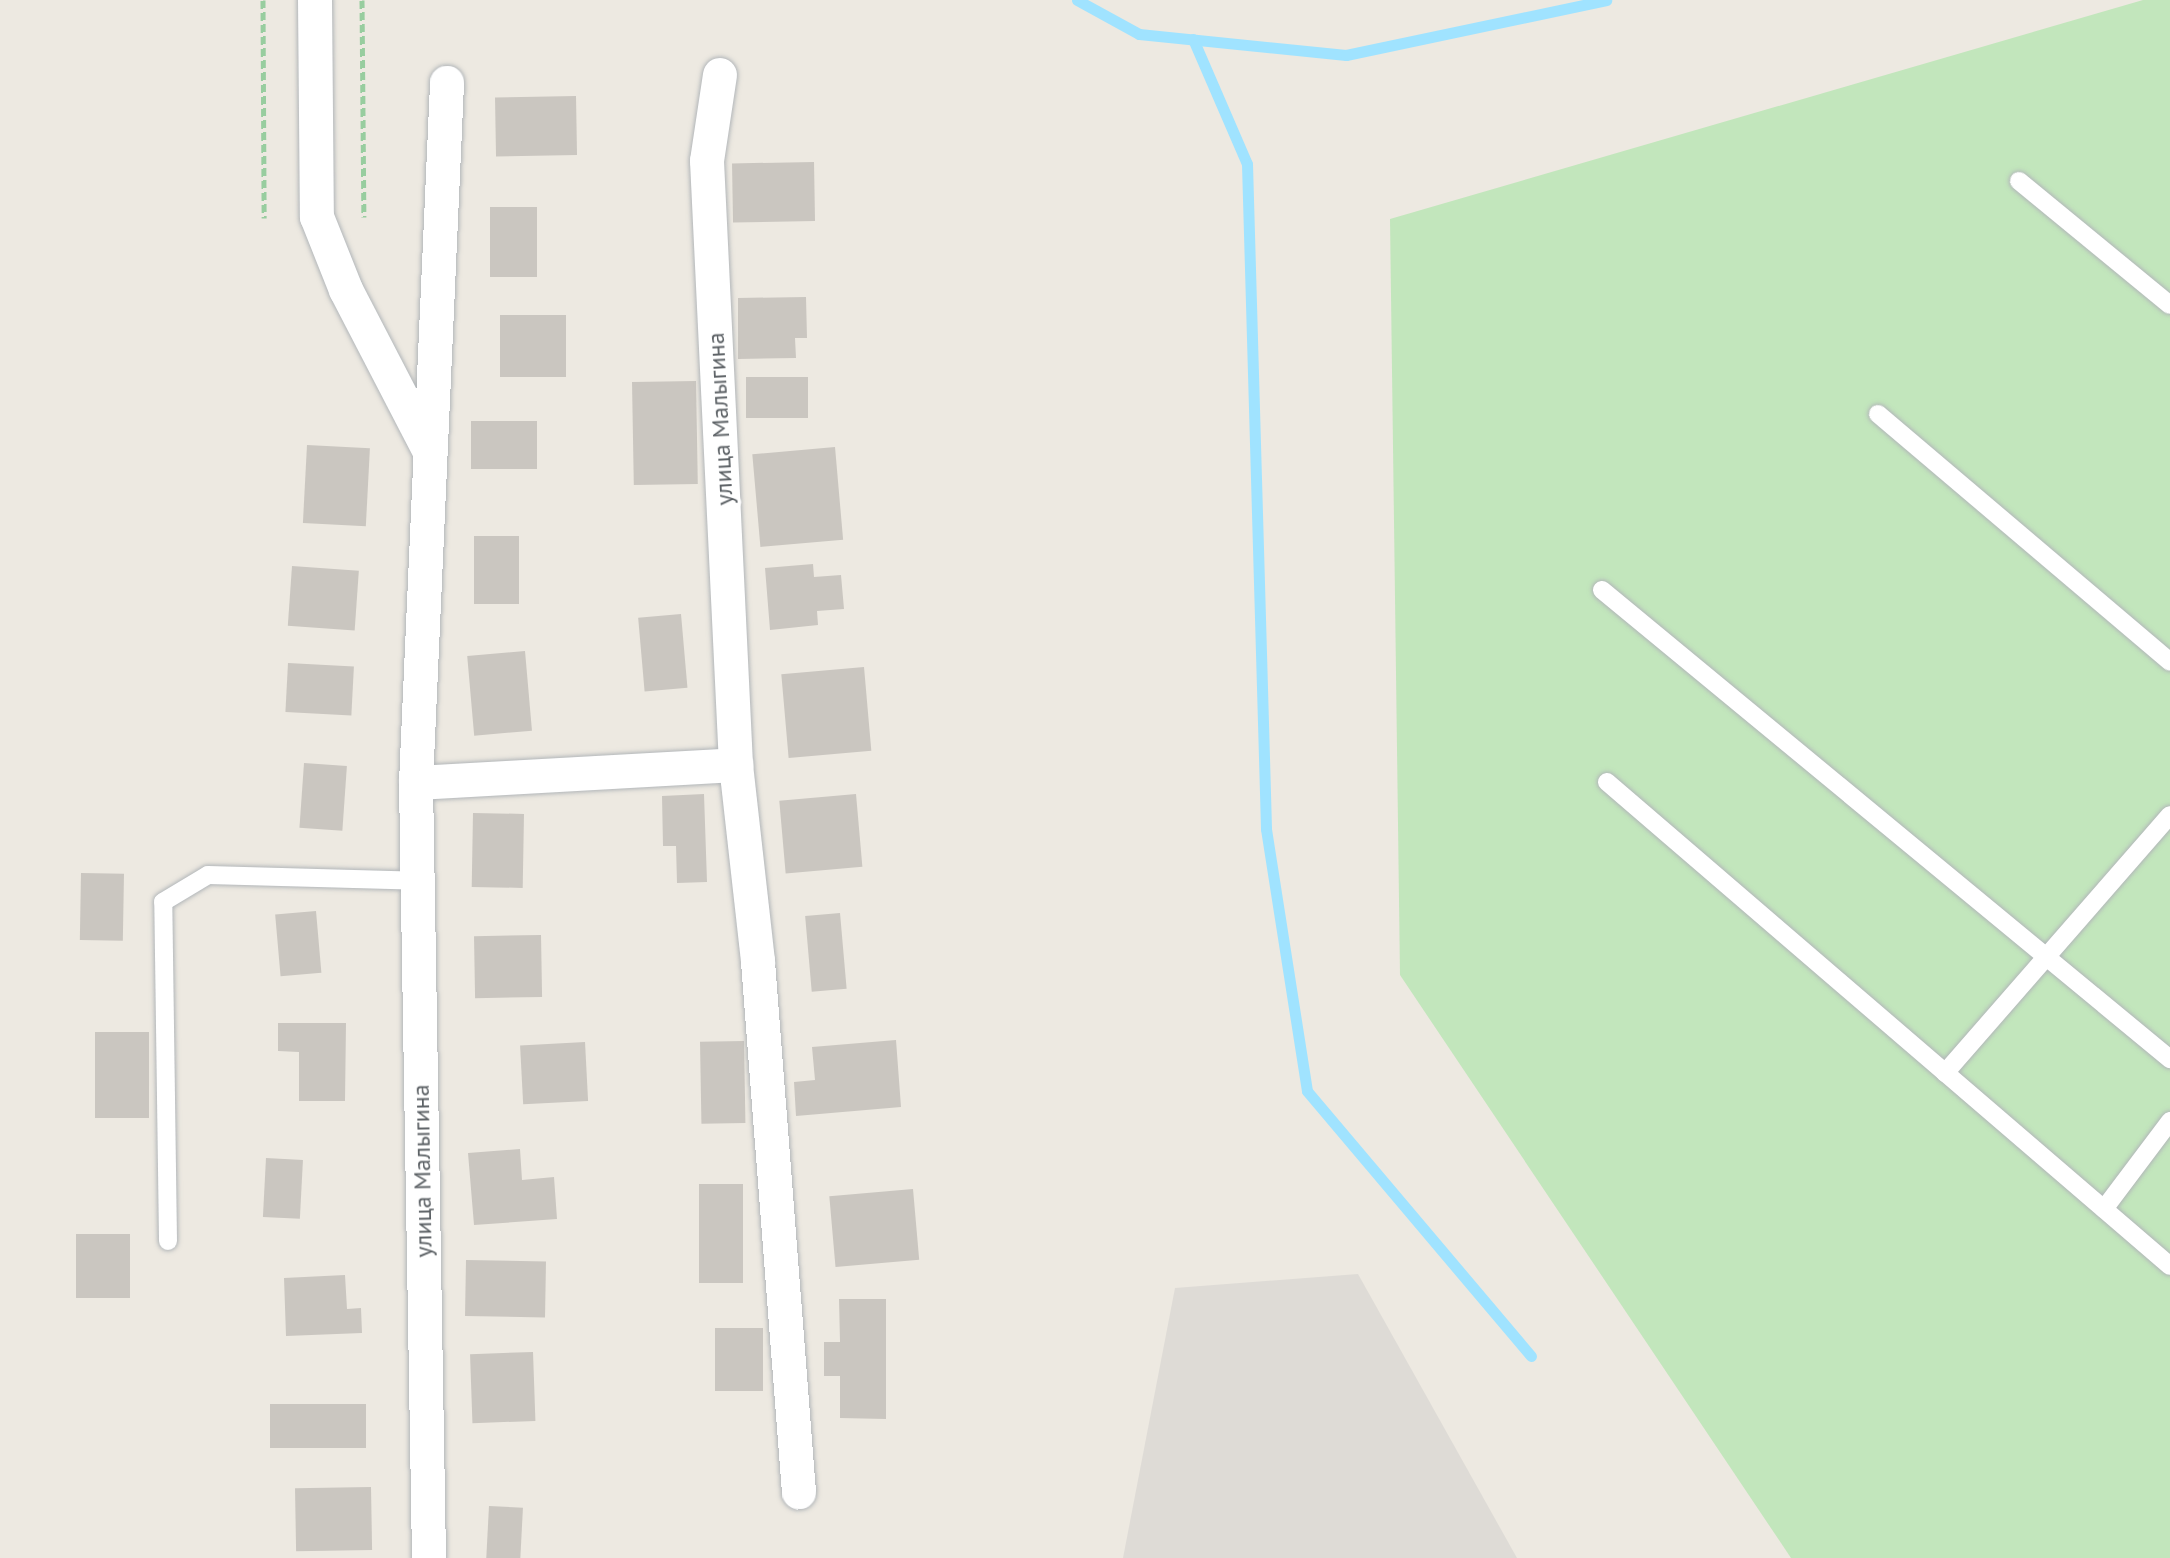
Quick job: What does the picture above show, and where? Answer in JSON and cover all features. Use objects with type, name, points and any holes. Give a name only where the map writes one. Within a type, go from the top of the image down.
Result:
[{"type":"street","points":[[315,0],[317,217],[346,290],[431,453]]},
{"type":"street","name":"улица Малыгина","points":[[720,75],[707,161],[736,765],[758,962],[799,1492]]},
{"type":"street","name":"улица Малыгина","points":[[429,1558],[416,783],[447,83]]},
{"type":"street","points":[[416,783],[736,765]]},
{"type":"lane","points":[[2019,181],[2170,305]]},
{"type":"lane","points":[[1878,414],[2170,662]]},
{"type":"lane","points":[[1602,590],[2170,1059]]},
{"type":"lane","points":[[1607,782],[2170,1266]]},
{"type":"lane","points":[[1945,1073],[2170,815]]},
{"type":"lane","points":[[168,1241],[163,902],[208,875],[418,881]]},
{"type":"lane","points":[[2104,1209],[2170,1121]]},
{"type":"path","points":[[263,0],[264,218]]},
{"type":"path","points":[[362,0],[364,217]]},
{"type":"shaded area","points":[[1358,1274],[1517,1558],[1123,1558],[1175,1288]]},
{"type":"green space","points":[[2143,0],[2170,0],[2170,1558],[1791,1558],[1400,975],[1390,219]]},
{"type":"building","points":[[576,96],[577,155],[496,156],[495,97]]},
{"type":"building","points":[[814,162],[815,221],[733,222],[732,163]]},
{"type":"building","points":[[490,207],[537,207],[537,277],[490,277]]},
{"type":"building","points":[[806,297],[807,338],[795,338],[796,358],[738,359],[738,298]]},
{"type":"building","points":[[500,315],[566,315],[566,377],[500,377]]},
{"type":"building","points":[[746,377],[808,377],[808,418],[746,418]]},
{"type":"building","points":[[696,381],[698,484],[634,485],[632,382]]},
{"type":"building","points":[[471,421],[537,421],[537,469],[471,469]]},
{"type":"building","points":[[307,445],[370,448],[366,526],[303,523]]},
{"type":"building","points":[[835,447],[843,540],[760,547],[752,454]]},
{"type":"building","points":[[474,536],[519,536],[519,604],[474,604]]},
{"type":"building","points":[[813,564],[814,577],[841,575],[844,609],[817,611],[818,625],[770,630],[765,568]]},
{"type":"building","points":[[292,566],[359,571],[355,631],[288,626]]},
{"type":"building","points":[[681,614],[687,688],[645,691],[638,618]]},
{"type":"building","points":[[525,651],[532,731],[474,736],[467,656]]},
{"type":"building","points":[[288,663],[354,666],[351,715],[285,712]]},
{"type":"building","points":[[864,667],[871,751],[789,758],[781,674]]},
{"type":"building","points":[[304,763],[347,766],[342,831],[299,828]]},
{"type":"building","points":[[704,794],[707,882],[677,883],[676,846],[663,846],[662,796]]},
{"type":"building","points":[[856,794],[862,867],[786,873],[779,801]]},
{"type":"building","points":[[473,813],[524,814],[523,888],[472,887]]},
{"type":"building","points":[[81,873],[124,874],[123,941],[80,940]]},
{"type":"building","points":[[316,911],[321,973],[281,976],[275,915]]},
{"type":"building","points":[[840,913],[847,989],[812,992],[805,916]]},
{"type":"building","points":[[541,935],[542,997],[475,998],[474,936]]},
{"type":"building","points":[[278,1023],[346,1023],[345,1101],[299,1101],[299,1052],[278,1051]]},
{"type":"building","points":[[95,1032],[149,1032],[149,1118],[95,1118]]},
{"type":"building","points":[[896,1040],[901,1107],[796,1116],[794,1082],[815,1080],[812,1047]]},
{"type":"building","points":[[744,1041],[745,1123],[701,1124],[700,1042]]},
{"type":"building","points":[[585,1042],[588,1101],[523,1104],[520,1045]]},
{"type":"building","points":[[520,1149],[522,1180],[554,1177],[557,1219],[474,1225],[468,1153]]},
{"type":"building","points":[[266,1158],[303,1160],[300,1219],[263,1217]]},
{"type":"building","points":[[699,1184],[743,1184],[743,1283],[699,1283]]},
{"type":"building","points":[[913,1189],[919,1260],[836,1267],[829,1196]]},
{"type":"building","points":[[76,1234],[130,1234],[130,1298],[76,1298]]},
{"type":"building","points":[[466,1260],[546,1261],[545,1317],[465,1316]]},
{"type":"building","points":[[345,1275],[347,1309],[361,1308],[362,1333],[286,1336],[284,1278]]},
{"type":"building","points":[[839,1299],[886,1299],[886,1419],[840,1418],[840,1376],[824,1376],[824,1342],[840,1342]]},
{"type":"building","points":[[715,1328],[763,1328],[763,1391],[715,1391]]},
{"type":"building","points":[[533,1352],[535,1421],[472,1423],[470,1354]]},
{"type":"building","points":[[270,1404],[366,1404],[366,1448],[270,1448]]},
{"type":"building","points":[[371,1487],[372,1550],[296,1551],[295,1488]]},
{"type":"building","points":[[489,1506],[523,1508],[520,1558],[486,1558]]},
{"type":"waterway","points":[[1077,0],[1139,34],[1346,55],[1606,0]]},
{"type":"waterway","points":[[1193,39],[1247,164],[1266,829],[1307,1091],[1531,1356]]}]
